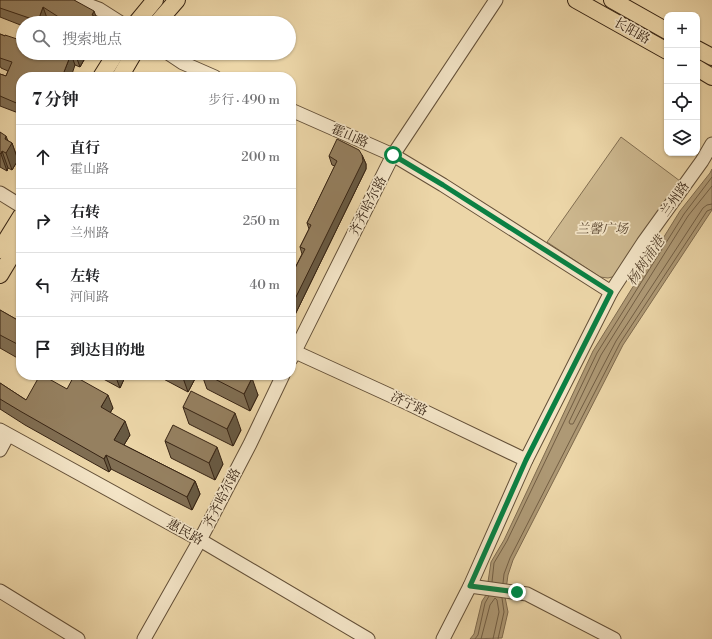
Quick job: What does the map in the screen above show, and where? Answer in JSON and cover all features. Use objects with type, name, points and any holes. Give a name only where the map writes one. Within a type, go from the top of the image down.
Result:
[{"type":"main road","points":[[142,16],[155,0]]},
{"type":"main road","points":[[163,16],[177,0]]},
{"type":"main road","name":"长阳路","points":[[576,0],[664,49]]},
{"type":"main road","name":"长阳路","points":[[612,0],[664,30]]},
{"type":"main road","points":[[700,51],[712,57]]},
{"type":"main road","points":[[104,72],[112,60]]},
{"type":"main road","points":[[123,72],[130,60]]},
{"type":"main road","points":[[700,70],[712,77]]},
{"type":"main road","points":[[0,250],[16,224]]},
{"type":"main road","points":[[0,275],[16,248]]},
{"type":"street","points":[[74,0],[100,9],[110,16]]},
{"type":"street","name":"齐齐哈尔路","points":[[296,346],[393,155],[496,0]]},
{"type":"street","points":[[178,60],[204,72]]},
{"type":"street","name":"霍山路","points":[[296,112],[393,155],[443,185],[611,292]]},
{"type":"street","name":"兰州路","points":[[443,639],[470,586],[526,460],[611,292],[643,243],[698,167],[712,144]]},
{"type":"street","points":[[0,193],[16,203]]},
{"type":"street","name":"济宁路","points":[[296,356],[407,403],[526,460]]},
{"type":"street","name":"齐齐哈尔路","points":[[144,639],[200,540],[250,444],[281,380]]},
{"type":"street","points":[[0,450],[4,432]]},
{"type":"street","name":"惠民路","points":[[4,432],[200,540],[368,639]]},
{"type":"street","points":[[470,586],[517,592],[531,596],[614,639]]},
{"type":"street","points":[[0,591],[78,639]]},
{"type":"green space","name":"兰馨广场","points":[[621,137],[680,181],[616,276],[608,278],[600,277],[547,242]]},
{"type":"water","name":"杨树浦港","points":[[712,169],[712,210],[623,345],[513,560],[508,575],[505,597],[508,612],[502,638],[470,639],[474,634],[482,601],[486,595],[491,562],[504,540],[593,351],[680,211]]},
{"type":"building","points":[[0,0],[74,0],[94,11],[92,15],[94,16],[57,16],[43,7],[40,16],[23,16],[0,8]]},
{"type":"building","points":[[0,34],[16,39],[16,60],[69,60],[64,72],[16,72],[16,103],[0,96],[0,74],[6,76],[12,62],[0,58]]},
{"type":"building","points":[[0,132],[6,136],[5,139],[12,143],[6,153],[2,151],[1,154],[0,153]]},
{"type":"building","points":[[337,139],[359,150],[363,161],[296,297],[296,266],[305,249],[300,247],[311,225],[307,223],[337,161],[329,156]]},
{"type":"building","points":[[0,310],[16,319],[16,343],[0,335]]},
{"type":"building","points":[[37,380],[51,380],[67,389],[72,380],[81,380],[108,395],[101,407],[125,421],[114,440],[195,481],[187,497],[106,455],[104,459],[0,399],[0,383],[26,400]]},
{"type":"building","points":[[217,380],[251,380],[244,394]]},
{"type":"building","points":[[191,391],[235,413],[227,429],[183,407]]},
{"type":"building","points":[[173,425],[217,447],[209,463],[165,441]]},
{"type":"route","points":[[393,155],[443,185],[611,292],[526,460],[470,586],[517,592]]}]
